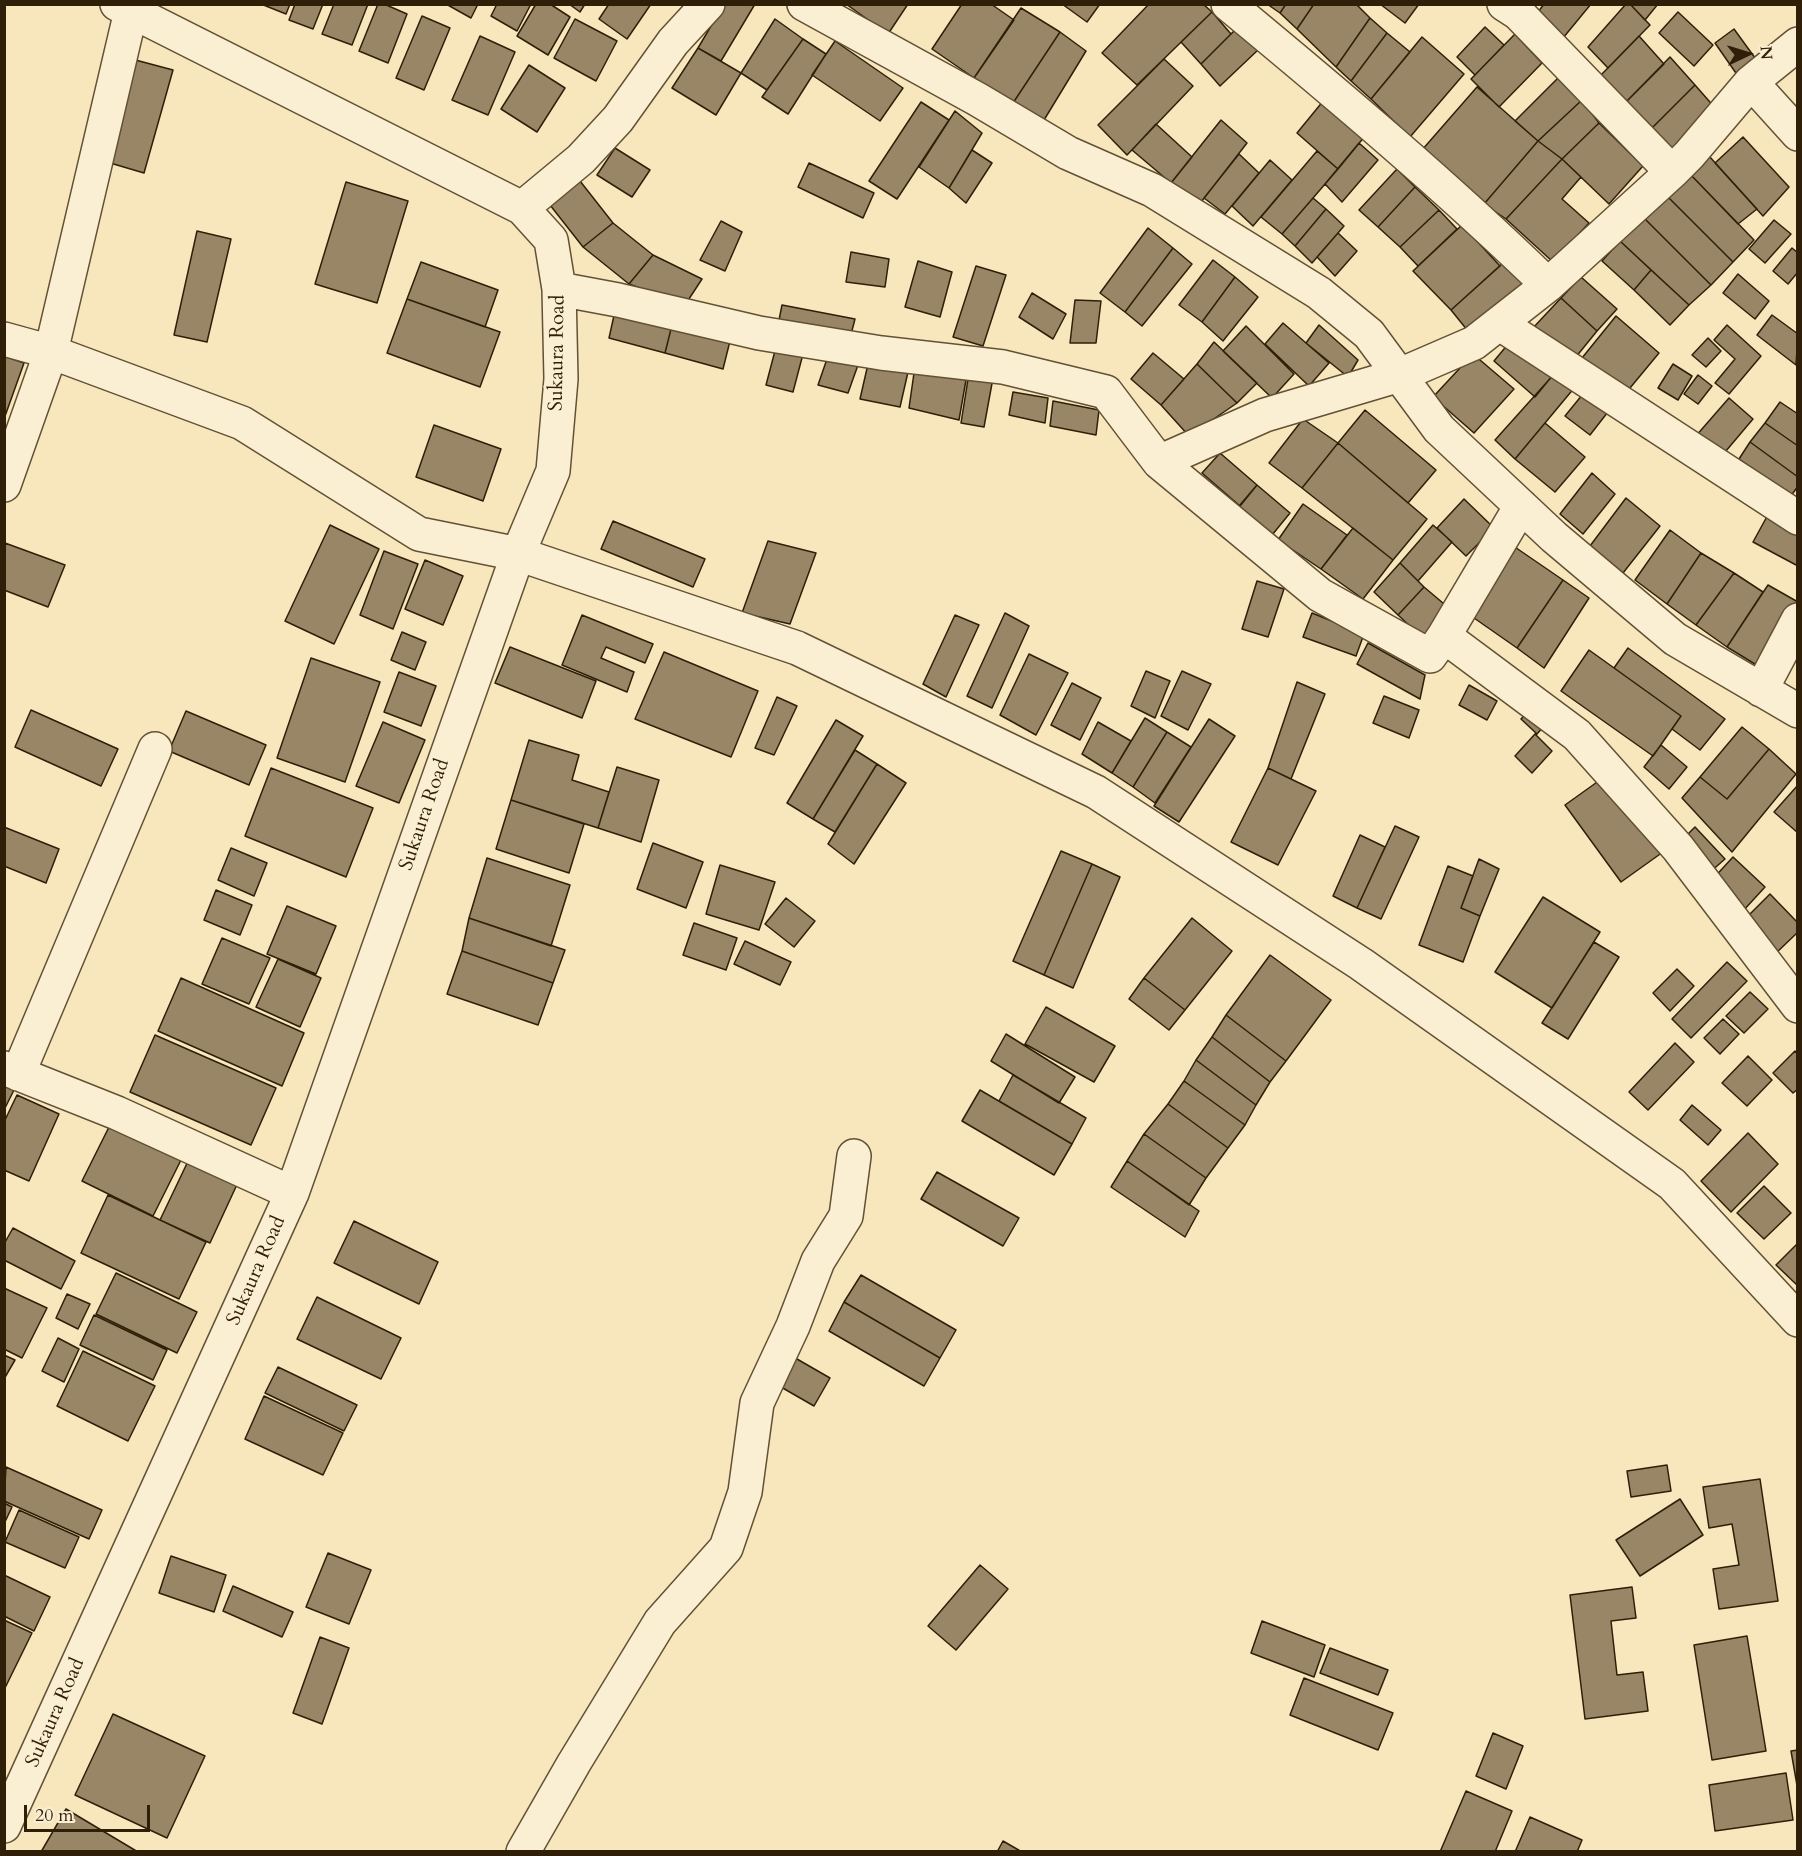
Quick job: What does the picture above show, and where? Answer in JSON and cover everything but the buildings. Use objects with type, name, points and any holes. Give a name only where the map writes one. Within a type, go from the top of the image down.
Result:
[{"type":"street","points":[[522,208],[581,159],[618,119],[673,42],[708,4]]},
{"type":"street","points":[[804,4],[977,99],[1068,153],[1152,190],[1319,293],[1369,334],[1439,429],[1554,537],[1675,639],[1797,711]]},
{"type":"street","points":[[1228,4],[1443,187],[1548,285]]},
{"type":"street","points":[[1504,4],[1518,13],[1672,172]]},
{"type":"street","points":[[4,485],[51,352],[124,8]]},
{"type":"street","name":"Sukaura Road","points":[[4,1826],[292,1193],[518,554],[553,471],[561,379],[559,289],[551,240],[522,208],[124,8]]},
{"type":"street","points":[[1159,462],[1264,415],[1400,375],[1474,343],[1548,285],[1672,172],[1751,82],[1797,44]]},
{"type":"street","points":[[1751,82],[1797,134]]},
{"type":"street","points":[[559,289],[618,300],[759,333],[881,353],[1003,367],[1106,392],[1159,462],[1320,595],[1430,656],[1521,506]]},
{"type":"street","points":[[1500,324],[1797,518]]},
{"type":"street","points":[[4,339],[51,352],[242,423],[419,534],[518,554],[796,648],[1096,792],[1361,964],[1672,1185],[1797,1320]]},
{"type":"street","points":[[1761,690],[1797,620]]},
{"type":"street","points":[[1444,636],[1577,735],[1678,848],[1797,1006]]},
{"type":"street","points":[[155,749],[11,1071],[117,1113],[292,1193]]},
{"type":"street","points":[[523,1851],[660,1622],[726,1548],[745,1492],[757,1403],[793,1326],[818,1261],[846,1216],[854,1156]]}]
